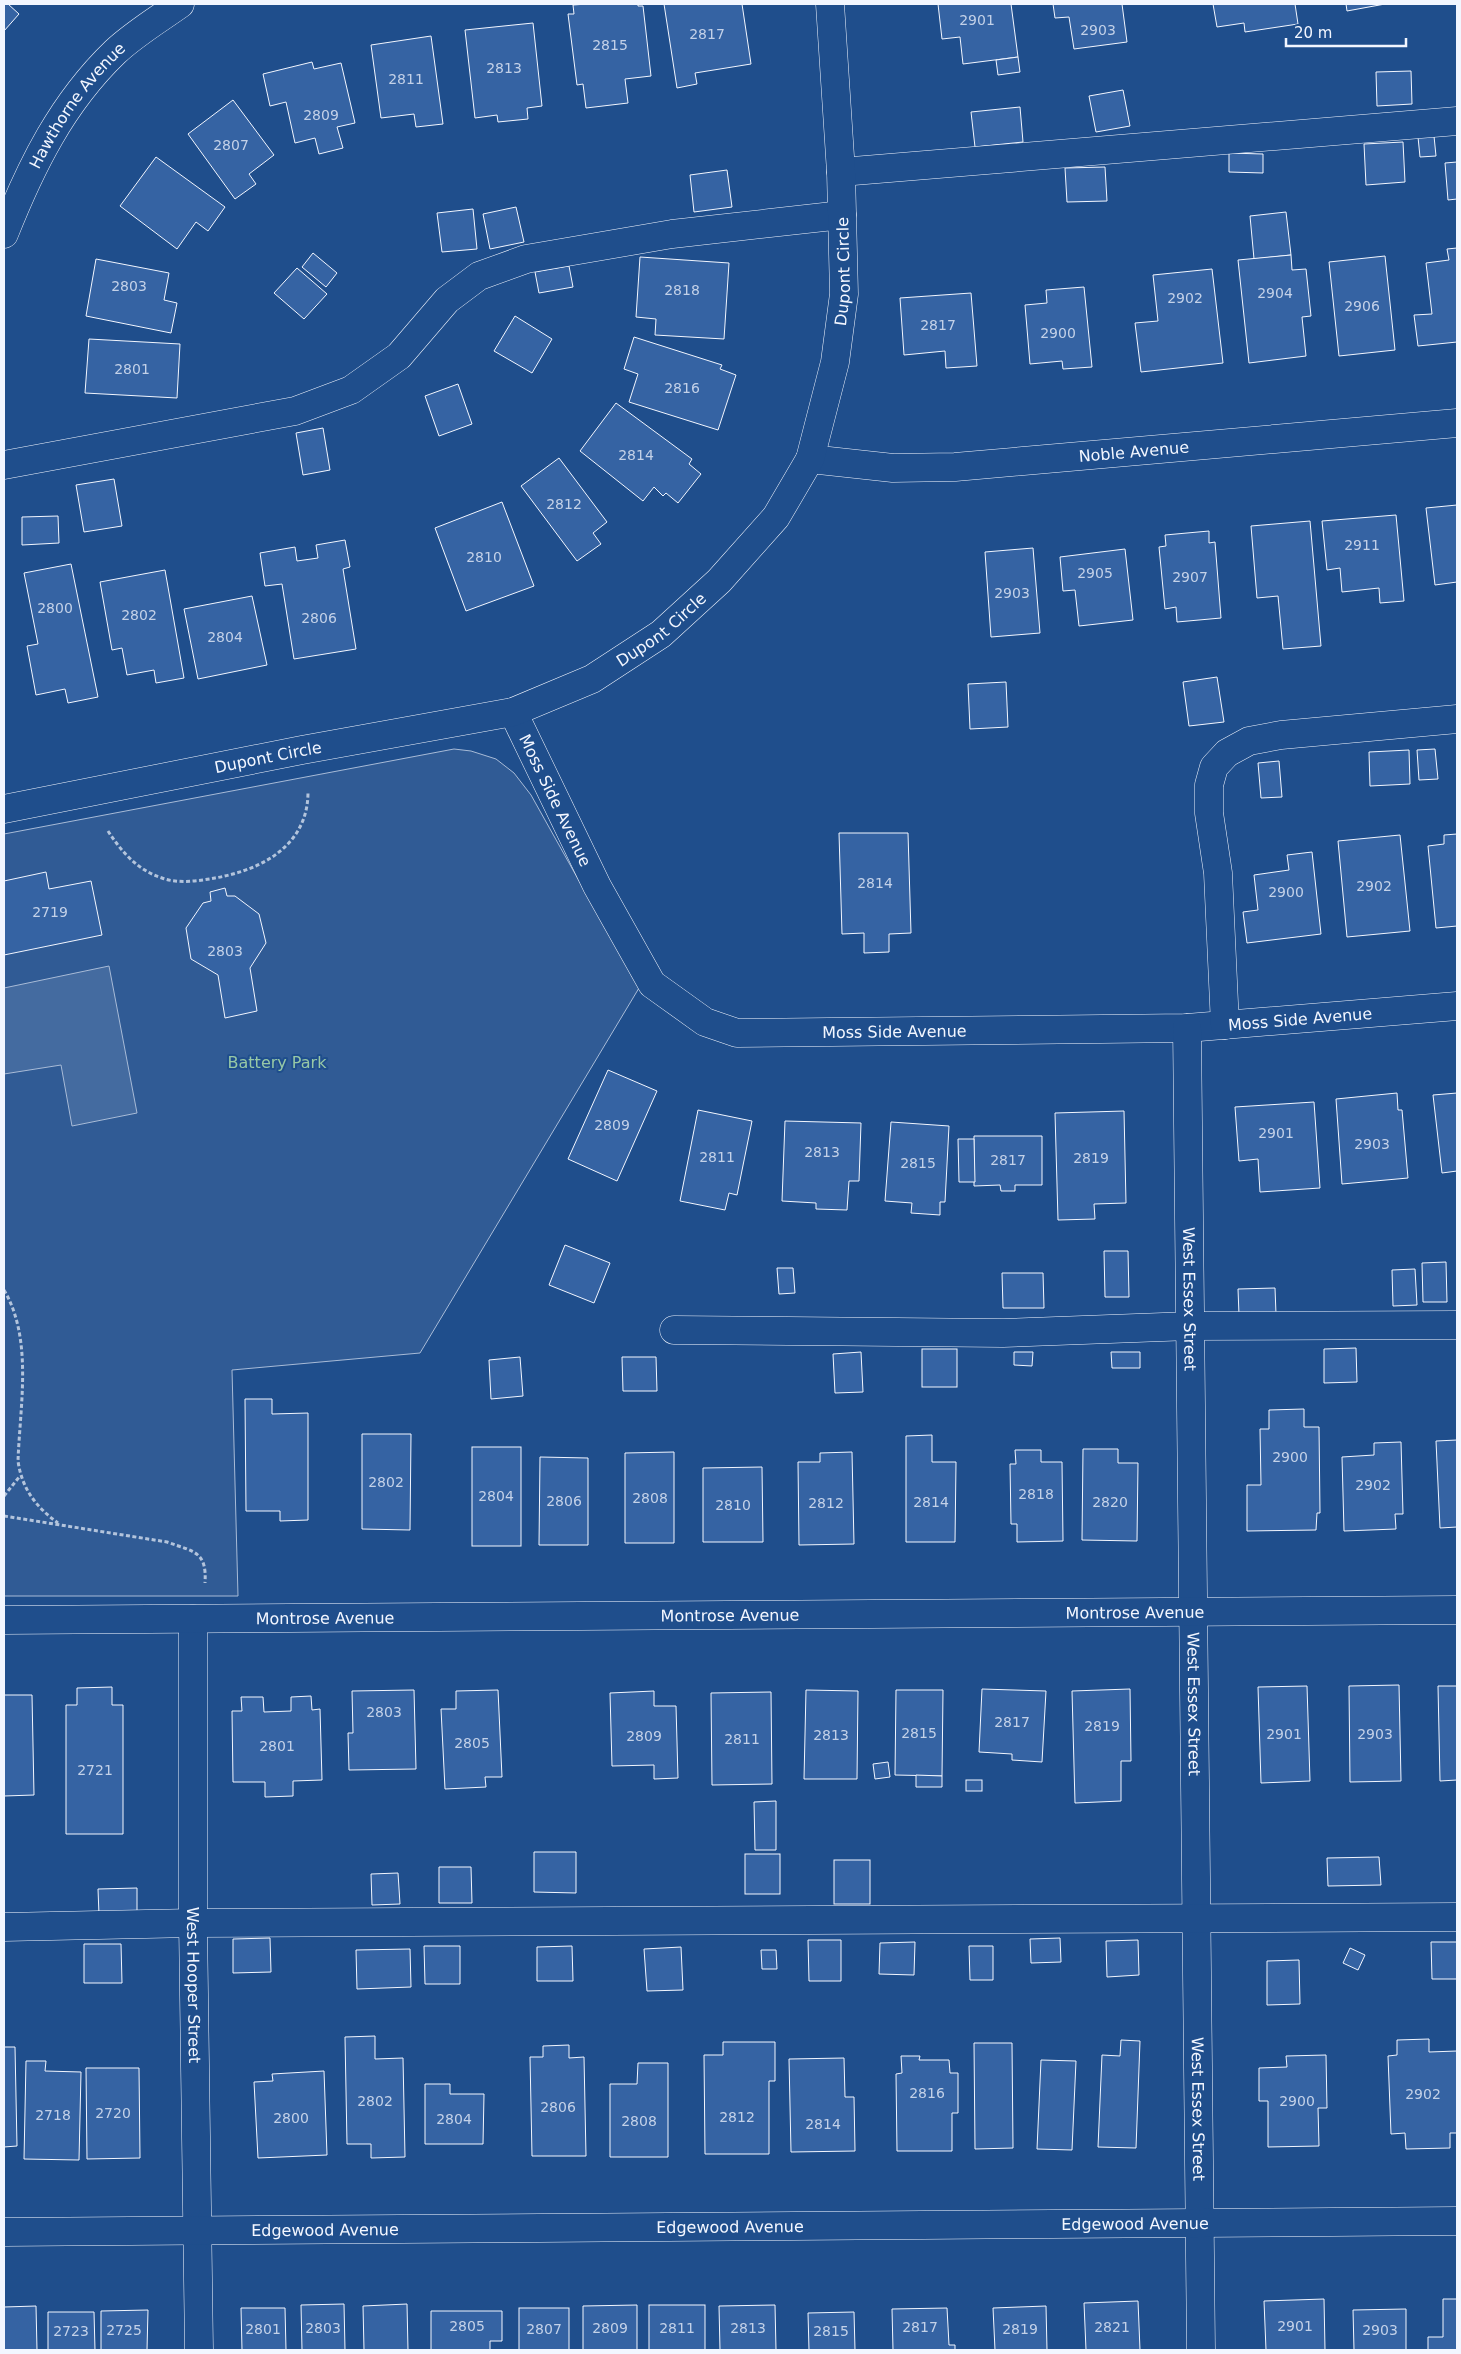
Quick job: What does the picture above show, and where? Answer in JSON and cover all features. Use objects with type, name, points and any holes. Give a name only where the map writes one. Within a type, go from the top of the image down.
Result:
[{"type":"street","name":"Hawthorne Avenue","points":[[4,234],[25,181],[70,101],[116,51],[180,4]]},
{"type":"street","name":"Dupont Circle","points":[[4,809],[302,750],[513,712],[592,679],[661,634],[719,581],[776,517],[810,459],[835,362],[844,294],[841,172],[830,4]]},
{"type":"street","points":[[841,172],[1457,121]]},
{"type":"street","points":[[4,464],[295,411],[351,390],[399,356],[447,300],[479,276],[526,259],[672,234],[842,215]]},
{"type":"street","name":"Noble Avenue","points":[[810,459],[894,468],[955,468],[1457,422]]},
{"type":"street","name":"Moss Side Avenue","points":[[513,712],[597,886],[652,984],[705,1022],[737,1033],[1187,1028],[1457,1006]]},
{"type":"street","points":[[1225,1025],[1218,873],[1209,813],[1209,784],[1214,767],[1227,753],[1249,741],[1282,735],[1457,719]]},
{"type":"street","name":"West Essex Street","points":[[1187,1028],[1202,2223],[1201,2350]]},
{"type":"street","points":[[674,1330],[1003,1333],[1190,1326],[1457,1325]]},
{"type":"street","name":"Montrose Avenue","points":[[4,1620],[1457,1610]]},
{"type":"street","name":"West Hooper Street","points":[[193,1619],[193,1923],[199,2232],[199,2350]]},
{"type":"street","points":[[4,1927],[193,1923],[1457,1917]]},
{"type":"street","name":"Edgewood Avenue","points":[[4,2232],[1457,2221]]},
{"type":"path","points":[[108,831],[127,856],[147,871],[162,878],[190,881],[224,877],[261,865],[277,856],[291,840],[302,821],[308,802],[308,792]]},
{"type":"path","points":[[4,1290],[17,1317],[22,1349],[18,1461],[20,1475],[35,1503],[58,1523]]},
{"type":"path","points":[[4,1496],[20,1475]]},
{"type":"path","points":[[4,1516],[143,1537],[190,1550],[206,1564],[206,1589]]},
{"type":"shaded area","name":"Battery Park","points":[[454,749],[471,751],[496,759],[514,773],[531,795],[639,988],[420,1353],[232,1370],[238,1596],[4,1596],[4,834]]},
{"type":"shaded area","points":[[109,966],[137,1113],[72,1126],[61,1065],[4,1074],[4,988]]},
{"type":"building","points":[[4,4],[8,4],[19,14],[4,31]]},
{"type":"building","points":[[638,4],[638,6],[643,6],[651,76],[625,79],[628,103],[586,108],[583,84],[577,85],[568,14],[574,14],[573,5]]},
{"type":"building","points":[[664,4],[742,4],[751,64],[695,73],[697,84],[677,88]]},
{"type":"building","points":[[938,4],[1011,4],[1018,57],[963,64],[960,37],[942,39]]},
{"type":"building","points":[[1053,4],[1122,4],[1127,42],[1074,49],[1069,17],[1055,18]]},
{"type":"building","points":[[1213,4],[1295,4],[1298,24],[1245,32],[1244,23],[1217,27]]},
{"type":"building","points":[[1346,4],[1385,4],[1347,11]]},
{"type":"building","points":[[533,23],[542,106],[527,108],[528,119],[498,122],[497,115],[475,118],[465,30]]},
{"type":"building","points":[[431,36],[443,124],[416,127],[414,114],[381,118],[371,45]]},
{"type":"building","points":[[1018,57],[1020,72],[998,75],[996,60]]},
{"type":"building","points":[[312,62],[314,69],[341,63],[355,123],[337,127],[343,148],[319,154],[315,138],[295,143],[286,102],[270,106],[263,74]]},
{"type":"building","points":[[1411,71],[1412,104],[1377,106],[1376,72]]},
{"type":"building","points":[[1123,90],[1130,126],[1096,132],[1089,96]]},
{"type":"building","points":[[233,100],[274,155],[249,174],[256,184],[235,199],[188,134]]},
{"type":"building","points":[[1020,107],[1023,142],[975,147],[971,112]]},
{"type":"building","points":[[1434,136],[1436,156],[1420,157],[1418,137]]},
{"type":"building","points":[[1403,142],[1405,182],[1366,185],[1364,144]]},
{"type":"building","points":[[1229,153],[1263,154],[1263,173],[1229,172]]},
{"type":"building","points":[[156,157],[225,207],[208,231],[196,222],[177,249],[120,206]]},
{"type":"building","points":[[1457,162],[1457,199],[1448,200],[1445,163]]},
{"type":"building","points":[[1105,167],[1107,201],[1067,202],[1065,168]]},
{"type":"building","points":[[727,170],[732,207],[694,212],[690,175]]},
{"type":"building","points":[[516,207],[524,242],[490,249],[483,214]]},
{"type":"building","points":[[473,209],[477,249],[442,252],[437,213]]},
{"type":"building","points":[[1286,212],[1291,255],[1254,259],[1250,216]]},
{"type":"building","points":[[1457,248],[1457,342],[1418,346],[1414,315],[1432,314],[1426,263],[1449,260],[1447,249]]},
{"type":"building","points":[[313,253],[337,273],[326,287],[302,267]]},
{"type":"building","points":[[1291,255],[1292,270],[1306,269],[1311,316],[1302,317],[1306,356],[1249,363],[1238,260]]},
{"type":"building","points":[[1385,256],[1395,350],[1339,356],[1329,262]]},
{"type":"building","points":[[640,257],[729,263],[724,339],[655,335],[656,319],[636,317]]},
{"type":"building","points":[[96,259],[169,273],[164,300],[177,303],[171,333],[86,316]]},
{"type":"building","points":[[569,266],[573,287],[539,293],[535,272]]},
{"type":"building","points":[[297,268],[327,294],[304,319],[274,293]]},
{"type":"building","points":[[1212,269],[1223,363],[1141,372],[1135,323],[1158,321],[1153,275]]},
{"type":"building","points":[[1084,287],[1092,367],[1063,369],[1062,361],[1030,364],[1025,305],[1047,303],[1046,290]]},
{"type":"building","points":[[971,293],[977,366],[946,368],[945,351],[904,355],[900,298]]},
{"type":"building","points":[[515,316],[552,339],[532,373],[494,351]]},
{"type":"building","points":[[634,337],[722,365],[720,369],[736,375],[718,430],[629,402],[638,374],[624,369]]},
{"type":"building","points":[[89,339],[180,344],[177,398],[85,393]]},
{"type":"building","points":[[458,384],[472,424],[439,436],[425,396]]},
{"type":"building","points":[[616,403],[692,459],[689,464],[701,474],[678,503],[666,493],[663,496],[654,487],[643,501],[580,451]]},
{"type":"building","points":[[323,428],[330,470],[303,475],[296,433]]},
{"type":"building","points":[[559,458],[607,522],[593,533],[601,544],[577,561],[521,486]]},
{"type":"building","points":[[114,479],[122,526],[84,532],[76,485]]},
{"type":"building","points":[[502,502],[534,586],[466,611],[435,528]]},
{"type":"building","points":[[1457,505],[1457,582],[1435,585],[1426,508]]},
{"type":"building","points":[[1396,515],[1404,601],[1380,603],[1379,588],[1342,592],[1340,568],[1327,570],[1322,521]]},
{"type":"building","points":[[58,516],[59,543],[22,545],[22,517]]},
{"type":"building","points":[[1310,521],[1321,646],[1283,649],[1278,596],[1257,598],[1251,526]]},
{"type":"building","points":[[1209,531],[1209,543],[1215,542],[1221,618],[1177,622],[1176,607],[1165,609],[1159,547],[1166,546],[1165,535]]},
{"type":"building","points":[[345,540],[350,567],[343,569],[356,649],[294,659],[282,584],[265,586],[260,553],[295,547],[297,561],[318,558],[316,545]]},
{"type":"building","points":[[1033,548],[1040,633],[991,637],[985,552]]},
{"type":"building","points":[[1125,549],[1133,620],[1079,626],[1075,590],[1063,591],[1060,557]]},
{"type":"building","points":[[71,564],[98,697],[68,703],[65,689],[36,695],[27,646],[38,644],[24,573]]},
{"type":"building","points":[[165,570],[184,678],[156,683],[154,670],[127,675],[122,648],[112,650],[100,582]]},
{"type":"building","points":[[252,596],[267,665],[198,679],[184,609]]},
{"type":"building","points":[[1217,677],[1224,722],[1189,726],[1183,682]]},
{"type":"building","points":[[1006,682],[1008,727],[970,729],[968,684]]},
{"type":"building","points":[[1435,749],[1438,779],[1419,780],[1417,750]]},
{"type":"building","points":[[1409,750],[1410,784],[1370,786],[1369,752]]},
{"type":"building","points":[[1279,761],[1282,797],[1261,798],[1258,763]]},
{"type":"building","points":[[839,833],[908,833],[911,933],[889,934],[889,952],[864,953],[864,933],[842,934]]},
{"type":"building","points":[[1457,834],[1457,926],[1436,928],[1428,846],[1444,844],[1444,835]]},
{"type":"building","points":[[1400,835],[1410,931],[1347,937],[1338,841]]},
{"type":"building","points":[[1312,852],[1321,934],[1247,943],[1243,912],[1258,910],[1254,875],[1289,870],[1287,855]]},
{"type":"building","points":[[46,872],[49,889],[91,881],[102,935],[4,955],[4,881]]},
{"type":"building","points":[[225,888],[227,896],[235,896],[259,914],[266,943],[250,968],[257,1011],[225,1018],[218,975],[191,959],[186,928],[203,903],[211,901],[210,892]]},
{"type":"building","points":[[608,1070],[657,1091],[617,1181],[568,1159]]},
{"type":"building","points":[[1397,1093],[1398,1110],[1402,1110],[1408,1178],[1342,1184],[1336,1099]]},
{"type":"building","points":[[1457,1093],[1457,1171],[1442,1173],[1433,1095]]},
{"type":"building","points":[[1314,1102],[1320,1188],[1260,1192],[1258,1159],[1239,1161],[1235,1107]]},
{"type":"building","points":[[698,1110],[752,1121],[737,1195],[729,1193],[725,1210],[680,1201]]},
{"type":"building","points":[[1124,1111],[1126,1203],[1094,1204],[1095,1219],[1058,1220],[1055,1113]]},
{"type":"building","points":[[785,1121],[861,1123],[859,1181],[849,1181],[847,1210],[816,1209],[816,1203],[782,1201]]},
{"type":"building","points":[[891,1122],[949,1126],[945,1202],[940,1202],[940,1215],[911,1213],[912,1203],[885,1201]]},
{"type":"building","points":[[974,1136],[1042,1136],[1042,1185],[1015,1185],[1015,1191],[1001,1191],[1000,1185],[974,1186]]},
{"type":"building","points":[[958,1139],[974,1139],[975,1182],[959,1182]]},
{"type":"building","points":[[565,1245],[610,1263],[594,1303],[549,1285]]},
{"type":"building","points":[[1104,1251],[1128,1251],[1129,1297],[1105,1297]]},
{"type":"building","points":[[1446,1262],[1447,1302],[1423,1302],[1422,1263]]},
{"type":"building","points":[[777,1268],[793,1268],[795,1293],[779,1294]]},
{"type":"building","points":[[1415,1269],[1417,1305],[1393,1306],[1392,1270]]},
{"type":"building","points":[[1002,1273],[1043,1273],[1044,1308],[1003,1308]]},
{"type":"building","points":[[1275,1288],[1276,1314],[1239,1315],[1238,1289]]},
{"type":"building","points":[[1356,1348],[1357,1382],[1324,1383],[1324,1349]]},
{"type":"building","points":[[922,1349],[957,1349],[957,1387],[922,1387]]},
{"type":"building","points":[[861,1352],[863,1392],[835,1393],[833,1354]]},
{"type":"building","points":[[1014,1352],[1033,1352],[1032,1366],[1014,1365]]},
{"type":"building","points":[[1111,1352],[1140,1352],[1140,1368],[1112,1368]]},
{"type":"building","points":[[520,1357],[523,1396],[491,1399],[489,1360]]},
{"type":"building","points":[[622,1357],[656,1357],[657,1391],[623,1391]]},
{"type":"building","points":[[245,1399],[272,1399],[272,1414],[308,1413],[308,1520],[280,1521],[280,1511],[246,1511]]},
{"type":"building","points":[[1304,1409],[1304,1427],[1319,1427],[1320,1513],[1317,1513],[1316,1530],[1247,1531],[1247,1485],[1261,1485],[1260,1429],[1269,1429],[1269,1410]]},
{"type":"building","points":[[362,1434],[411,1434],[410,1530],[362,1529]]},
{"type":"building","points":[[932,1435],[932,1462],[956,1462],[955,1542],[906,1542],[906,1436]]},
{"type":"building","points":[[1457,1440],[1457,1527],[1440,1528],[1436,1441]]},
{"type":"building","points":[[1401,1442],[1403,1514],[1395,1514],[1396,1529],[1344,1531],[1342,1457],[1374,1455],[1374,1443]]},
{"type":"building","points":[[472,1447],[521,1447],[521,1546],[472,1546]]},
{"type":"building","points":[[1083,1449],[1118,1449],[1118,1463],[1138,1463],[1137,1541],[1082,1540]]},
{"type":"building","points":[[1015,1450],[1041,1450],[1041,1462],[1062,1462],[1063,1541],[1017,1542],[1017,1524],[1011,1524],[1010,1464],[1016,1464]]},
{"type":"building","points":[[674,1452],[674,1543],[625,1543],[625,1453]]},
{"type":"building","points":[[852,1452],[854,1544],[799,1545],[798,1462],[820,1462],[820,1453]]},
{"type":"building","points":[[540,1457],[588,1458],[588,1545],[539,1545]]},
{"type":"building","points":[[762,1467],[763,1542],[703,1542],[703,1468]]},
{"type":"building","points":[[1399,1685],[1401,1781],[1350,1782],[1349,1686]]},
{"type":"building","points":[[1307,1686],[1310,1781],[1261,1783],[1258,1687]]},
{"type":"building","points":[[1438,1686],[1457,1686],[1457,1780],[1440,1781]]},
{"type":"building","points":[[112,1687],[112,1705],[123,1705],[123,1834],[66,1834],[66,1705],[77,1705],[77,1688]]},
{"type":"building","points":[[982,1689],[1046,1691],[1042,1762],[1012,1760],[1012,1754],[979,1752]]},
{"type":"building","points":[[1130,1689],[1131,1761],[1121,1761],[1121,1801],[1075,1803],[1072,1691]]},
{"type":"building","points":[[414,1690],[416,1769],[349,1770],[348,1733],[353,1733],[352,1691]]},
{"type":"building","points":[[498,1690],[502,1777],[485,1777],[486,1787],[445,1789],[441,1709],[456,1709],[456,1691]]},
{"type":"building","points":[[806,1690],[858,1691],[857,1779],[804,1779]]},
{"type":"building","points":[[896,1690],[943,1690],[942,1776],[895,1775]]},
{"type":"building","points":[[654,1691],[654,1706],[676,1706],[678,1778],[654,1779],[654,1765],[612,1766],[610,1693]]},
{"type":"building","points":[[771,1692],[772,1784],[712,1785],[711,1693]]},
{"type":"building","points":[[4,1695],[32,1695],[34,1795],[4,1796]]},
{"type":"building","points":[[311,1696],[312,1710],[320,1709],[322,1780],[293,1781],[293,1796],[265,1797],[265,1782],[233,1782],[232,1711],[242,1711],[241,1697],[263,1697],[264,1712],[291,1711],[291,1697]]},
{"type":"building","points":[[888,1762],[890,1777],[875,1779],[873,1764]]},
{"type":"building","points":[[916,1775],[942,1776],[942,1787],[916,1787]]},
{"type":"building","points":[[966,1780],[982,1780],[982,1791],[966,1791]]},
{"type":"building","points":[[776,1801],[776,1850],[755,1850],[754,1802]]},
{"type":"building","points":[[534,1852],[576,1852],[576,1893],[534,1892]]},
{"type":"building","points":[[745,1854],[780,1854],[780,1894],[745,1894]]},
{"type":"building","points":[[1379,1857],[1381,1885],[1328,1886],[1327,1858]]},
{"type":"building","points":[[834,1860],[870,1860],[870,1904],[834,1904]]},
{"type":"building","points":[[439,1867],[471,1867],[472,1903],[439,1903]]},
{"type":"building","points":[[398,1873],[400,1904],[372,1905],[371,1874]]},
{"type":"building","points":[[137,1888],[137,1914],[99,1915],[98,1889]]},
{"type":"building","points":[[270,1938],[271,1972],[233,1973],[233,1939]]},
{"type":"building","points":[[1060,1938],[1061,1962],[1031,1963],[1030,1939]]},
{"type":"building","points":[[808,1940],[841,1940],[841,1981],[809,1981]]},
{"type":"building","points":[[1138,1940],[1139,1975],[1107,1977],[1106,1941]]},
{"type":"building","points":[[915,1942],[914,1975],[879,1974],[880,1943]]},
{"type":"building","points":[[1431,1942],[1457,1942],[1457,1979],[1432,1979]]},
{"type":"building","points":[[84,1944],[121,1944],[122,1983],[84,1983]]},
{"type":"building","points":[[424,1946],[460,1946],[460,1984],[425,1984]]},
{"type":"building","points":[[572,1946],[573,1981],[537,1981],[537,1947]]},
{"type":"building","points":[[969,1946],[993,1946],[993,1980],[970,1980]]},
{"type":"building","points":[[681,1947],[683,1990],[647,1991],[644,1949]]},
{"type":"building","points":[[1350,1948],[1365,1955],[1358,1970],[1343,1963]]},
{"type":"building","points":[[410,1949],[411,1987],[357,1989],[356,1950]]},
{"type":"building","points":[[761,1950],[776,1950],[777,1969],[762,1969]]},
{"type":"building","points":[[1299,1960],[1300,2004],[1267,2005],[1267,1961]]},
{"type":"building","points":[[375,2036],[375,2059],[403,2058],[405,2157],[371,2158],[371,2144],[347,2144],[345,2037]]},
{"type":"building","points":[[1429,2039],[1429,2052],[1457,2051],[1457,2133],[1450,2133],[1450,2148],[1406,2149],[1405,2133],[1391,2134],[1388,2056],[1397,2055],[1397,2040]]},
{"type":"building","points":[[1121,2040],[1140,2041],[1136,2148],[1098,2147],[1102,2055],[1120,2056]]},
{"type":"building","points":[[723,2042],[775,2042],[775,2081],[769,2081],[769,2154],[705,2154],[704,2055],[723,2055]]},
{"type":"building","points":[[974,2043],[1012,2043],[1013,2148],[975,2149]]},
{"type":"building","points":[[569,2045],[569,2058],[584,2057],[586,2156],[532,2156],[530,2057],[543,2057],[543,2046]]},
{"type":"building","points":[[4,2047],[15,2047],[17,2146],[4,2147]]},
{"type":"building","points":[[1326,2055],[1327,2108],[1318,2108],[1319,2146],[1268,2147],[1268,2101],[1259,2101],[1259,2068],[1287,2067],[1286,2056]]},
{"type":"building","points":[[901,2056],[920,2056],[919,2060],[949,2060],[950,2073],[958,2073],[958,2113],[952,2113],[952,2151],[897,2151],[896,2074],[902,2073]]},
{"type":"building","points":[[844,2058],[845,2097],[854,2097],[855,2151],[791,2152],[789,2059]]},
{"type":"building","points":[[1041,2060],[1076,2061],[1072,2150],[1037,2149]]},
{"type":"building","points":[[26,2061],[46,2061],[45,2071],[81,2072],[79,2160],[24,2159]]},
{"type":"building","points":[[638,2063],[668,2063],[668,2157],[610,2157],[610,2084],[637,2084]]},
{"type":"building","points":[[86,2068],[139,2068],[140,2158],[87,2159]]},
{"type":"building","points":[[324,2071],[327,2155],[258,2158],[254,2082],[273,2081],[272,2074]]},
{"type":"building","points":[[425,2084],[450,2084],[450,2094],[484,2094],[483,2144],[425,2144]]},
{"type":"building","points":[[1324,2299],[1325,2350],[1266,2350],[1264,2301]]},
{"type":"building","points":[[1443,2299],[1457,2299],[1457,2350],[1428,2350],[1428,2337],[1443,2337]]},
{"type":"building","points":[[1138,2301],[1140,2350],[1086,2350],[1084,2303]]},
{"type":"building","points":[[344,2304],[345,2350],[302,2350],[301,2305]]},
{"type":"building","points":[[407,2304],[408,2350],[364,2350],[363,2306]]},
{"type":"building","points":[[637,2305],[637,2350],[583,2350],[583,2306]]},
{"type":"building","points":[[649,2305],[705,2305],[705,2350],[649,2350]]},
{"type":"building","points":[[775,2305],[776,2350],[720,2350],[719,2306]]},
{"type":"building","points":[[36,2306],[37,2350],[4,2350],[4,2307]]},
{"type":"building","points":[[1046,2306],[1047,2350],[995,2350],[993,2308]]},
{"type":"building","points":[[241,2308],[285,2308],[286,2350],[242,2350]]},
{"type":"building","points":[[519,2308],[569,2308],[569,2350],[519,2350]]},
{"type":"building","points":[[947,2308],[949,2345],[955,2345],[955,2350],[893,2350],[892,2309]]},
{"type":"building","points":[[1406,2309],[1406,2350],[1354,2350],[1353,2310]]},
{"type":"building","points":[[148,2310],[147,2350],[101,2350],[101,2311]]},
{"type":"building","points":[[431,2311],[502,2311],[502,2341],[490,2341],[490,2350],[431,2350]]},
{"type":"building","points":[[48,2312],[94,2312],[95,2350],[48,2350]]},
{"type":"building","points":[[854,2312],[855,2350],[809,2350],[808,2313]]}]
